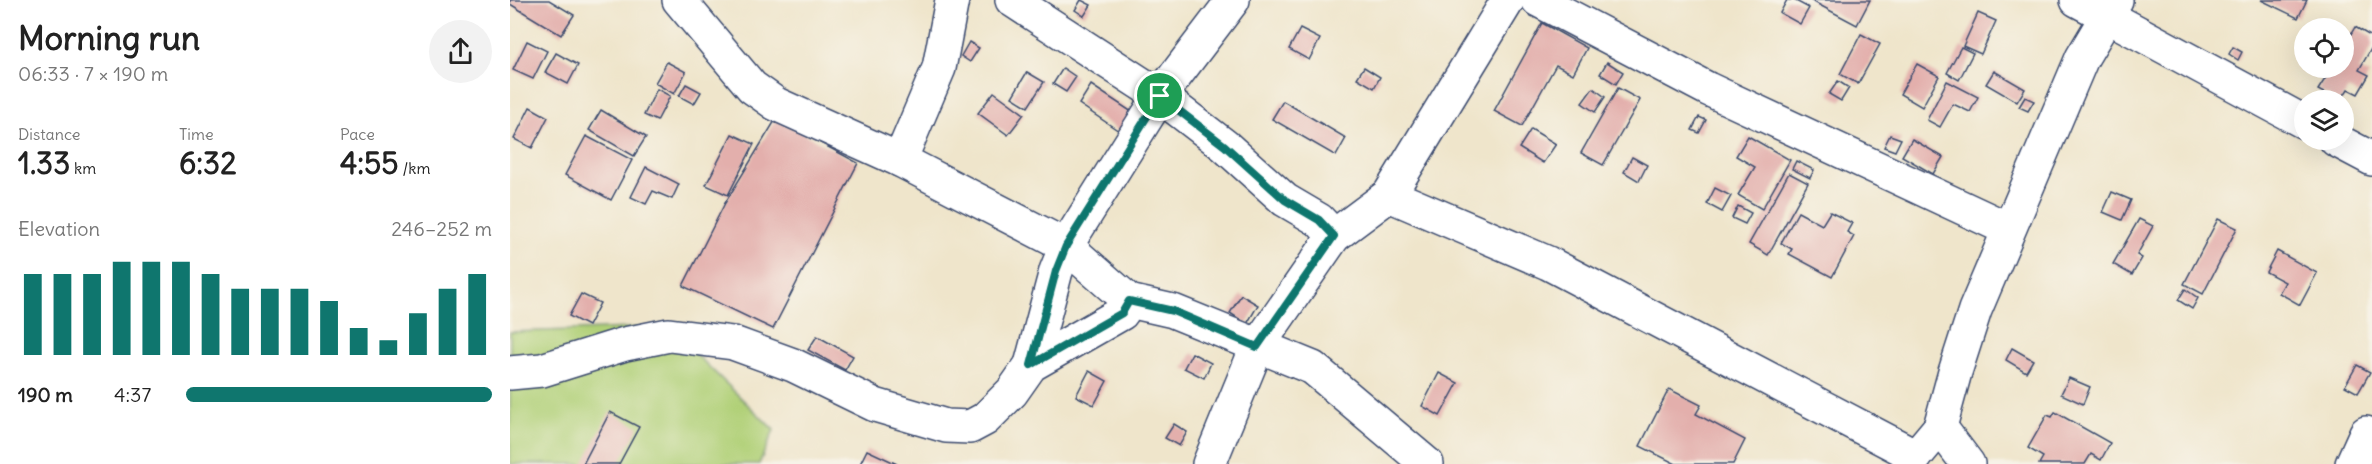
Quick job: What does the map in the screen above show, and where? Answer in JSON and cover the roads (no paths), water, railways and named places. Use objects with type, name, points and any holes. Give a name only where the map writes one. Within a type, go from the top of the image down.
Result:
[{"type":"street","points":[[679,0],[752,87],[776,104],[900,160],[1066,246],[1129,301],[1173,311],[1313,368],[1427,464]]},
{"type":"street","points":[[900,160],[939,68],[951,0]]},
{"type":"street","points":[[1012,0],[1160,96],[1225,146],[1285,200],[1319,220],[1334,236]]},
{"type":"street","points":[[510,373],[542,370],[625,344],[669,335],[733,342],[793,365],[875,405],[916,419],[946,426],[969,428],[985,419],[1012,392],[1031,365],[1056,271],[1066,246],[1160,96],[1233,0]]},
{"type":"street","points":[[1538,0],[1708,89],[2008,229]]},
{"type":"street","points":[[2077,0],[2111,8],[2294,116]]},
{"type":"street","points":[[1209,464],[1257,347],[1334,236],[1389,195],[1499,2]]},
{"type":"street","points":[[1389,195],[1548,263],[1912,460],[1940,427],[1975,310],[2008,229],[2082,58],[2111,8]]},
{"type":"street","points":[[2354,150],[2372,159]]},
{"type":"street","points":[[1031,365],[1122,313],[1129,301]]},
{"type":"street","points":[[1940,427],[1968,464]]},
{"type":"street","points":[[2352,464],[2366,433],[2372,436]]}]
